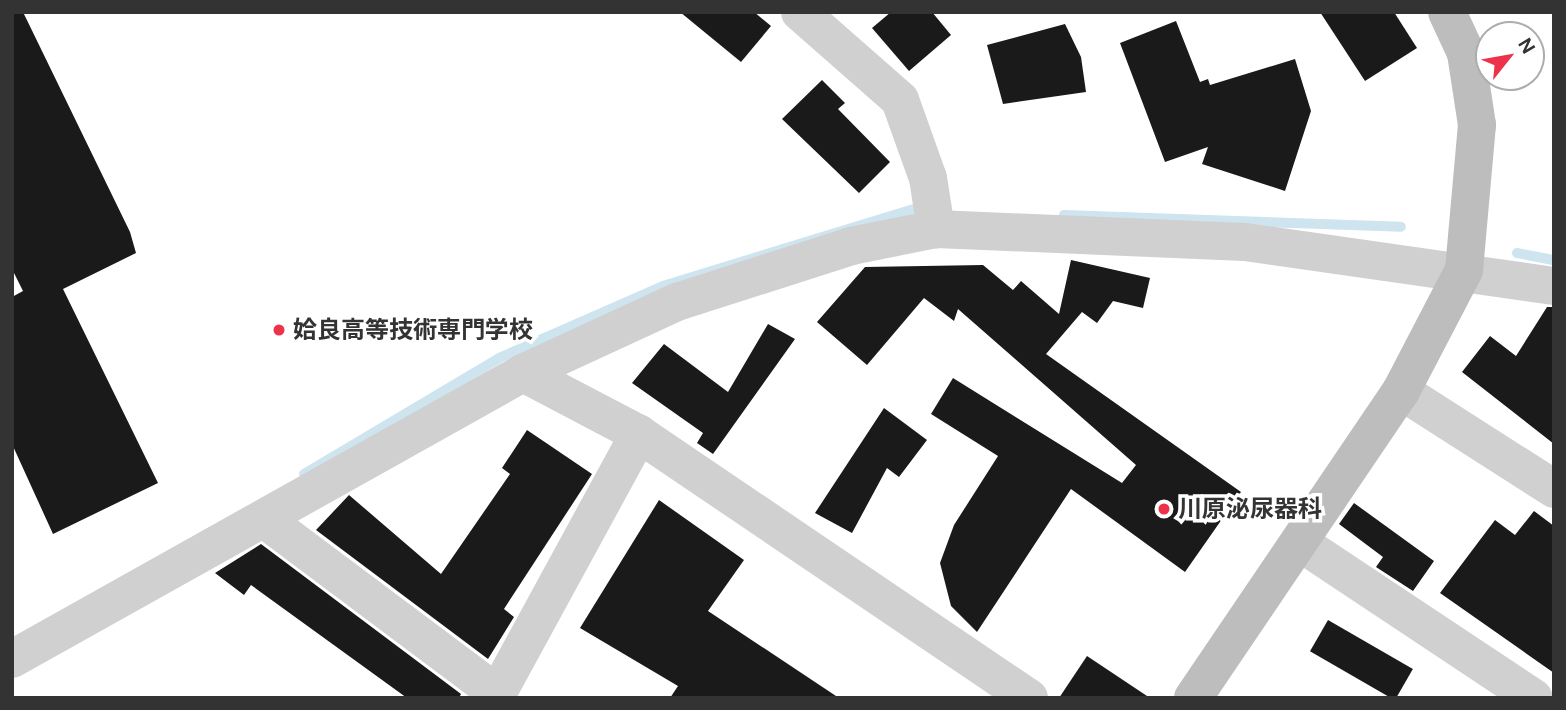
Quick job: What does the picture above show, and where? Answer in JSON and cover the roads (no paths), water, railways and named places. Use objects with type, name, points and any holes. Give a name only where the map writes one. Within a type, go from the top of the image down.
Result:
[{"type":"street","points":[[800,12],[900,100],[928,178],[936,229]]},
{"type":"street","points":[[1193,698],[1302,544],[1401,391],[1464,270],[1477,125],[1466,53],[1447,12]]},
{"type":"street","points":[[12,659],[523,373],[677,302],[851,246],[936,229],[1245,242],[1464,270],[1554,286]]},
{"type":"street","points":[[523,373],[639,434],[1029,698]]},
{"type":"street","points":[[1401,391],[1554,489]]},
{"type":"street","points":[[264,519],[496,696],[639,434]]},
{"type":"street","points":[[1302,544],[1534,698]]},
{"type":"waterway","points":[[304,474],[499,358],[663,286],[914,209]]},
{"type":"waterway","points":[[1064,215],[1401,227]]},
{"type":"waterway","points":[[1517,253],[1554,260]]},
{"type":"place","name":"姶良高等技術専門学校","points":[[279,330]]},
{"type":"place","name":"川原泌尿器科","points":[[1164,509]]}]
